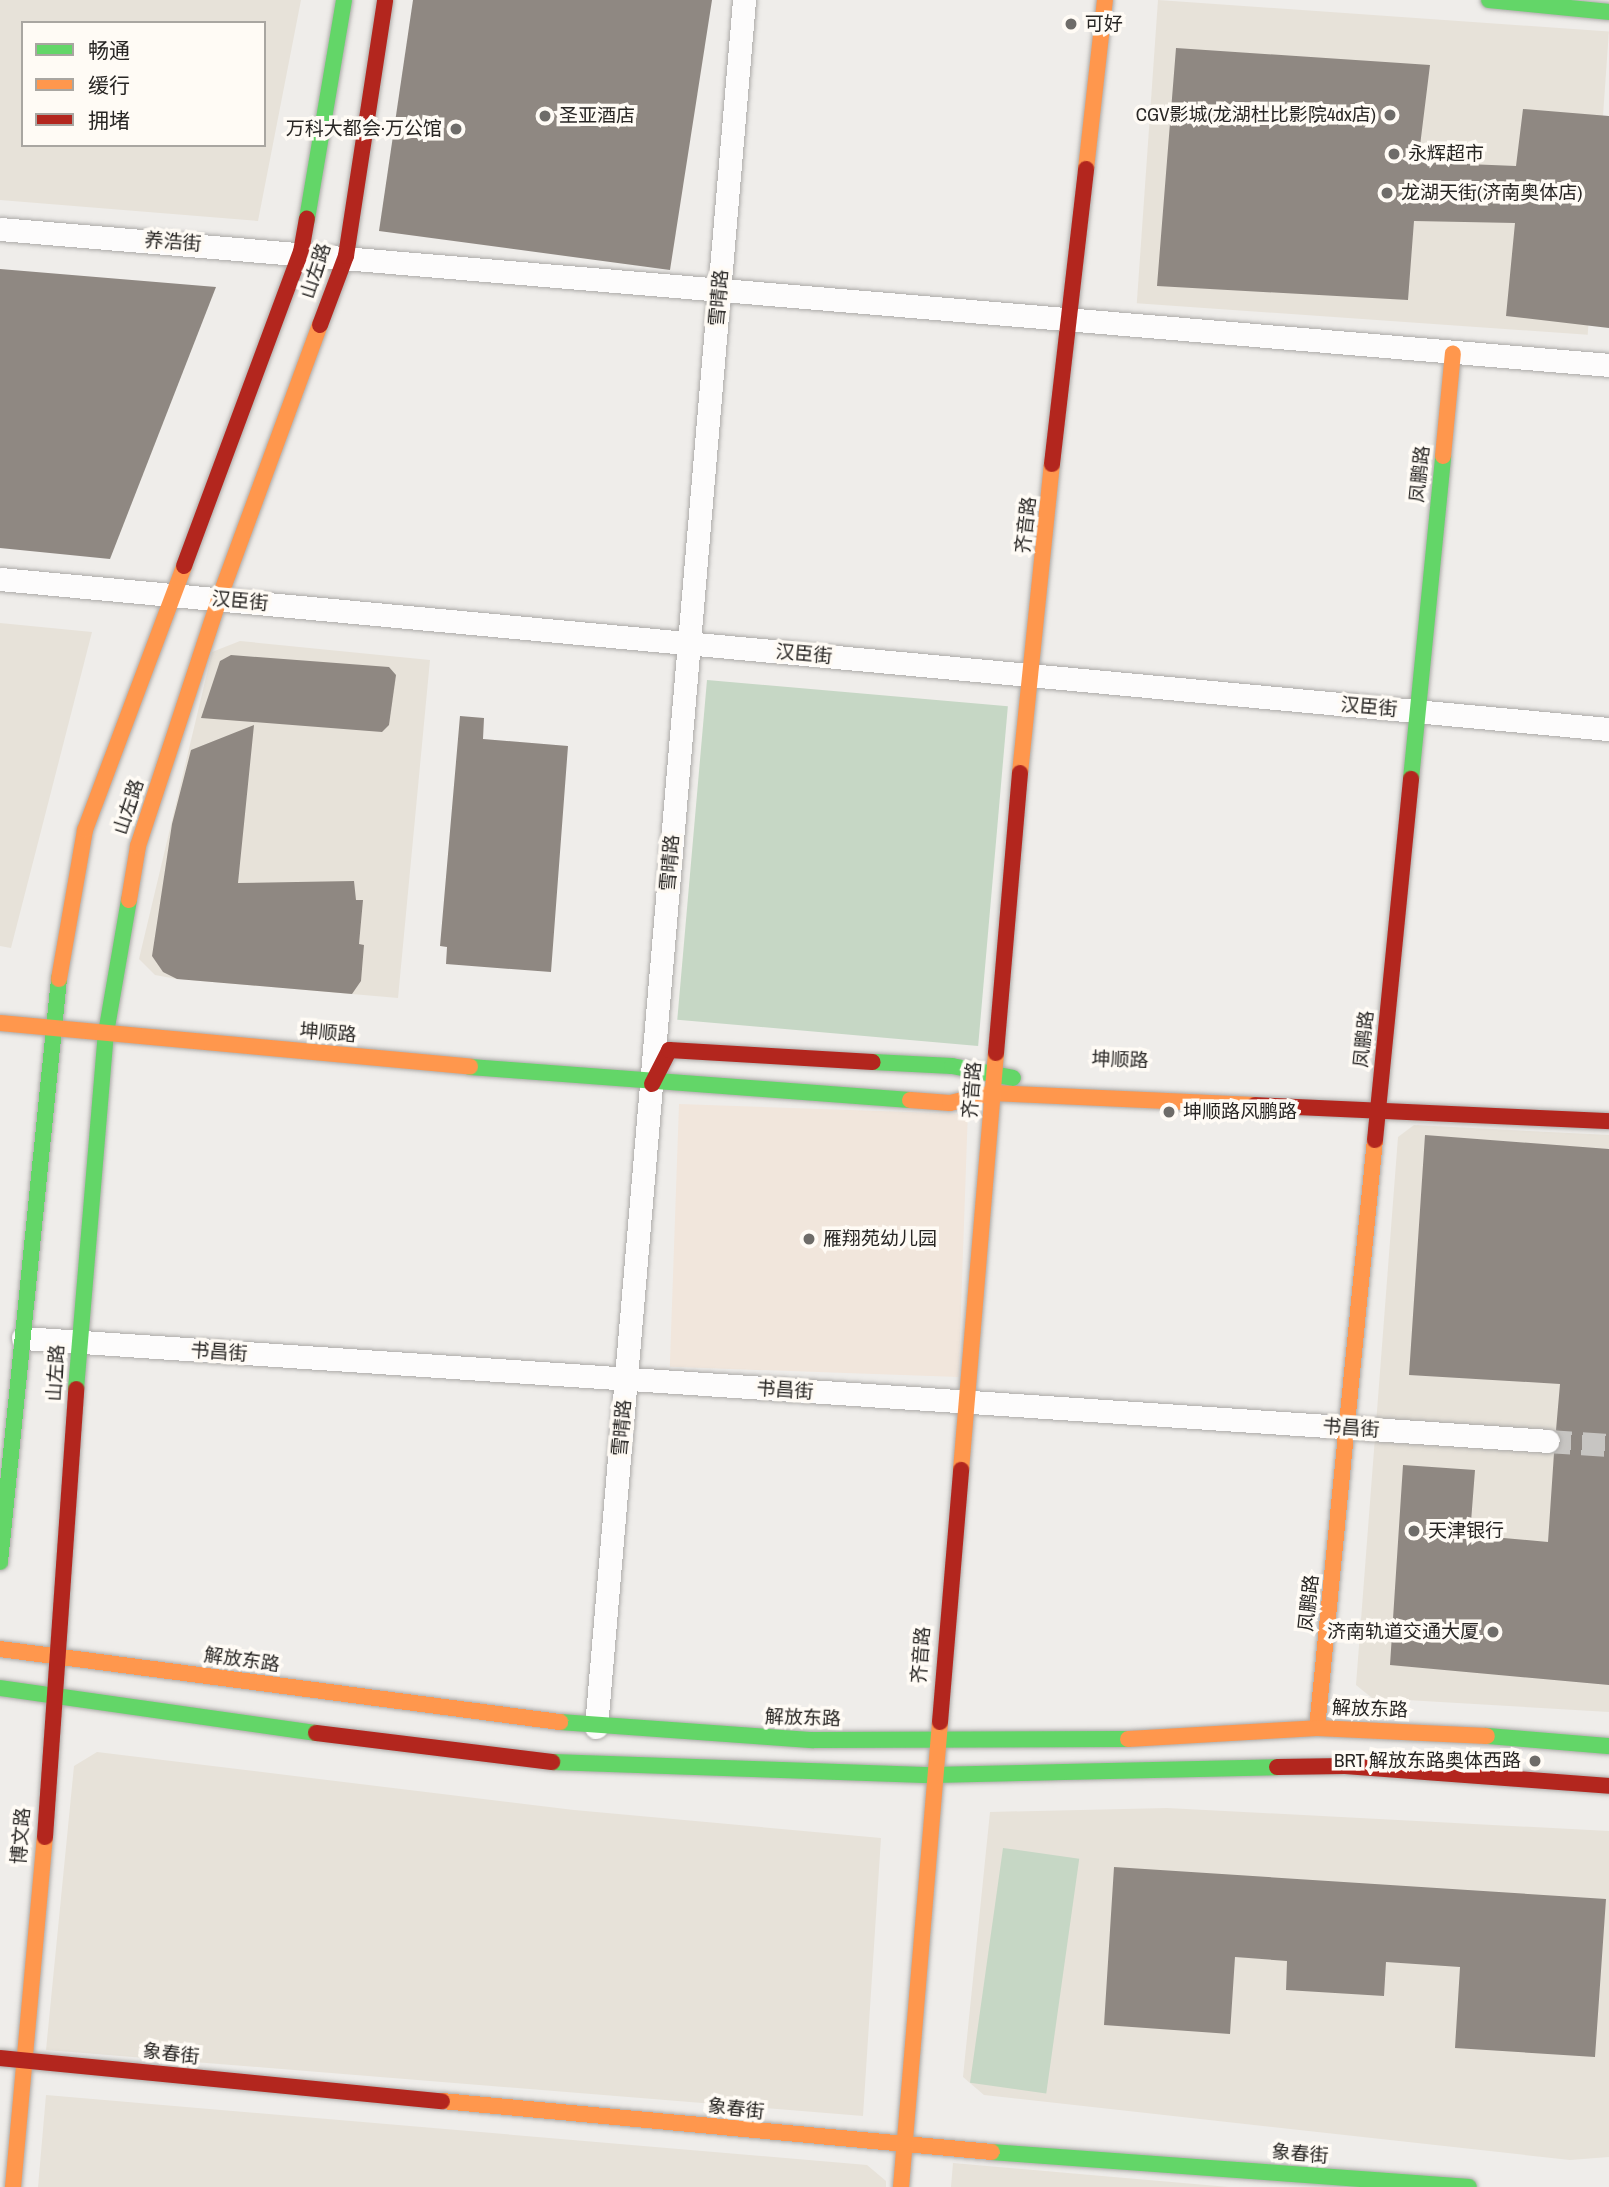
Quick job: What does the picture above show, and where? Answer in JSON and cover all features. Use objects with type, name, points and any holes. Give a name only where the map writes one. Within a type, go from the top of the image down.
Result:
[{"type":"street","name":"山左路","points":[[0,1562],[51,1028],[85,830],[170,595],[301,252],[344,0]]},
{"type":"street","name":"山左路","points":[[61,1657],[79,1342],[106,1033],[138,846],[219,599],[346,256],[385,0]]},
{"type":"street","name":"雪晴路","points":[[596,1727],[744,0]]},
{"type":"street","name":"齐音路","points":[[901,2187],[932,1775],[1028,675],[1072,320],[1105,0]]},
{"type":"street","points":[[1489,0],[1609,12]]},
{"type":"street","name":"养浩街","points":[[0,229],[301,252],[1609,365]]},
{"type":"street","name":"凤鹏路","points":[[1317,1728],[1453,353]]},
{"type":"street","name":"汉臣街","points":[[0,579],[1609,729]]},
{"type":"street","name":"坤顺路","points":[[0,1023],[652,1084],[950,1103],[993,1085],[1184,1083]]},
{"type":"street","name":"坤顺路","points":[[652,1084],[669,1050],[952,1066],[993,1085],[1379,1102],[1421,1094]]},
{"type":"street","name":"坤顺路","points":[[1224,1085],[1379,1102],[1609,1121]]},
{"type":"street","points":[[1529,1099],[1609,1103]]},
{"type":"street","name":"书昌街","points":[[23,1338],[1548,1441]]},
{"type":"street","name":"解放东路","points":[[0,1649],[596,1727],[813,1740],[935,1741],[1153,1739],[1317,1728],[1536,1738],[1609,1746]]},
{"type":"street","name":"博文路","points":[[13,2187],[54,1694],[61,1657]]},
{"type":"street","points":[[0,1688],[436,1750],[605,1767],[932,1775],[1345,1766],[1609,1786]]},
{"type":"street","name":"象春街","points":[[0,2058],[903,2146],[1469,2187]]},
{"type":"shaded area","points":[[0,0],[301,0],[258,221],[0,200]]},
{"type":"shaded area","name":"龙湖天街(济南奥体店)","points":[[1158,0],[1609,32],[1588,335],[1137,303]]},
{"type":"shaded area","points":[[0,623],[92,632],[11,948],[0,946]]},
{"type":"shaded area","points":[[240,641],[430,660],[398,998],[177,979],[155,975],[139,959],[212,652]]},
{"type":"shaded area","name":"雁翔苑幼儿园","points":[[679,1104],[968,1114],[959,1377],[670,1367]]},
{"type":"shaded area","points":[[1414,1125],[1609,1135],[1609,1712],[1372,1698],[1356,1685],[1398,1137]]},
{"type":"shaded area","points":[[97,1752],[574,1810],[881,1838],[863,2116],[46,2050],[74,1766]]},
{"type":"shaded area","points":[[1167,1808],[1609,1831],[1609,2157],[1570,2160],[984,2095],[963,2077],[990,1812]]},
{"type":"shaded area","points":[[46,2095],[867,2165],[886,2181],[886,2187],[38,2187]]},
{"type":"shaded area","points":[[953,2163],[1229,2187],[951,2187]]},
{"type":"green space","points":[[707,680],[1008,706],[978,1046],[677,1020]]},
{"type":"green space","points":[[1003,1848],[1079,1859],[1046,2093],[970,2083]]},
{"type":"building","name":"圣亚酒店","points":[[413,0],[712,0],[670,270],[379,231]]},
{"type":"building","name":"龙湖天街(济南奥体店)","points":[[1176,48],[1430,65],[1418,162],[1516,166],[1523,109],[1609,116],[1609,328],[1506,316],[1515,223],[1414,221],[1408,300],[1157,286]]},
{"type":"building","points":[[0,269],[216,287],[110,559],[0,548]]},
{"type":"building","points":[[231,655],[389,667],[396,675],[389,725],[382,732],[201,718],[220,661]]},
{"type":"building","points":[[460,716],[484,718],[483,739],[568,746],[551,972],[446,964],[447,947],[440,946]]},
{"type":"building","points":[[254,725],[238,883],[354,881],[356,900],[363,900],[359,944],[364,945],[361,981],[352,994],[177,979],[163,972],[152,956],[172,824],[191,750]]},
{"type":"building","points":[[1425,1135],[1609,1149],[1609,1685],[1390,1665],[1403,1465],[1475,1470],[1470,1535],[1548,1542],[1554,1453],[1562,1443],[1556,1430],[1560,1384],[1409,1375]]},
{"type":"building","points":[[1114,1867],[1606,1899],[1595,2057],[1455,2048],[1460,1967],[1386,1962],[1384,1996],[1286,1990],[1287,1961],[1235,1957],[1230,2034],[1104,2025]]},
{"type":"tunnel","points":[[1548,1441],[1609,1445]]},
{"type":"traffic: fast","points":[[307,219],[344,0]]},
{"type":"traffic: fast","points":[[1489,0],[1609,12]]},
{"type":"traffic: fast","points":[[1411,779],[1443,456]]},
{"type":"traffic: fast","points":[[76,1389],[106,1033],[129,900]]},
{"type":"traffic: fast","points":[[0,1562],[59,979]]},
{"type":"traffic: fast","points":[[873,1062],[952,1066],[1013,1078]]},
{"type":"traffic: fast","points":[[470,1067],[910,1100]]},
{"type":"traffic: fast","points":[[0,1688],[316,1733]]},
{"type":"traffic: fast","points":[[560,1722],[813,1740],[1128,1739]]},
{"type":"traffic: fast","points":[[1487,1736],[1609,1746]]},
{"type":"traffic: fast","points":[[552,1762],[932,1775],[1277,1767]]},
{"type":"traffic: fast","points":[[992,2152],[1469,2187]]},
{"type":"traffic: slow","points":[[1086,169],[1105,0]]},
{"type":"traffic: slow","points":[[129,900],[138,846],[219,599],[320,325]]},
{"type":"traffic: slow","points":[[1443,456],[1453,353]]},
{"type":"traffic: slow","points":[[1020,773],[1052,464]]},
{"type":"traffic: slow","points":[[59,979],[85,830],[184,566]]},
{"type":"traffic: slow","points":[[0,1023],[470,1067]]},
{"type":"traffic: slow","points":[[961,1470],[996,1053]]},
{"type":"traffic: slow","points":[[910,1100],[950,1103],[992,1093],[1255,1105]]},
{"type":"traffic: slow","points":[[1317,1728],[1375,1140]]},
{"type":"traffic: slow","points":[[0,1649],[560,1722]]},
{"type":"traffic: slow","points":[[901,2187],[940,1722]]},
{"type":"traffic: slow","points":[[1128,1739],[1317,1728],[1487,1736]]},
{"type":"traffic: slow","points":[[13,2187],[45,1837]]},
{"type":"traffic: slow","points":[[442,2101],[992,2152]]},
{"type":"traffic: jam","points":[[320,325],[346,256],[385,0]]},
{"type":"traffic: jam","points":[[1052,464],[1086,169]]},
{"type":"traffic: jam","points":[[184,566],[301,252],[307,219]]},
{"type":"traffic: jam","points":[[996,1053],[1020,773]]},
{"type":"traffic: jam","points":[[1375,1140],[1411,779]]},
{"type":"traffic: jam","points":[[652,1084],[669,1050],[873,1062]]},
{"type":"traffic: jam","points":[[1255,1105],[1609,1121]]},
{"type":"traffic: jam","points":[[45,1837],[76,1389]]},
{"type":"traffic: jam","points":[[940,1722],[961,1470]]},
{"type":"traffic: jam","points":[[316,1733],[552,1762]]},
{"type":"traffic: jam","points":[[1277,1767],[1345,1766],[1609,1786]]},
{"type":"traffic: jam","points":[[0,2058],[442,2101]]},
{"type":"place","name":"可好","points":[[1071,24]]},
{"type":"place","name":"CGV影城(龙湖杜比影院4dx店)","points":[[1390,115]]},
{"type":"place","name":"圣亚酒店","points":[[545,116]]},
{"type":"place","name":"万科大都会·万公馆","points":[[456,129]]},
{"type":"place","name":"永辉超市","points":[[1394,154]]},
{"type":"place","name":"龙湖天街(济南奥体店)","points":[[1387,193]]},
{"type":"place","name":"坤顺路风鹏路","points":[[1169,1112]]},
{"type":"place","name":"雁翔苑幼儿园","points":[[809,1239]]},
{"type":"place","name":"天津银行","points":[[1414,1531]]},
{"type":"place","name":"济南轨道交通大厦","points":[[1493,1632]]},
{"type":"place","name":"BRT 解放东路奥体西路","points":[[1535,1761]]}]
